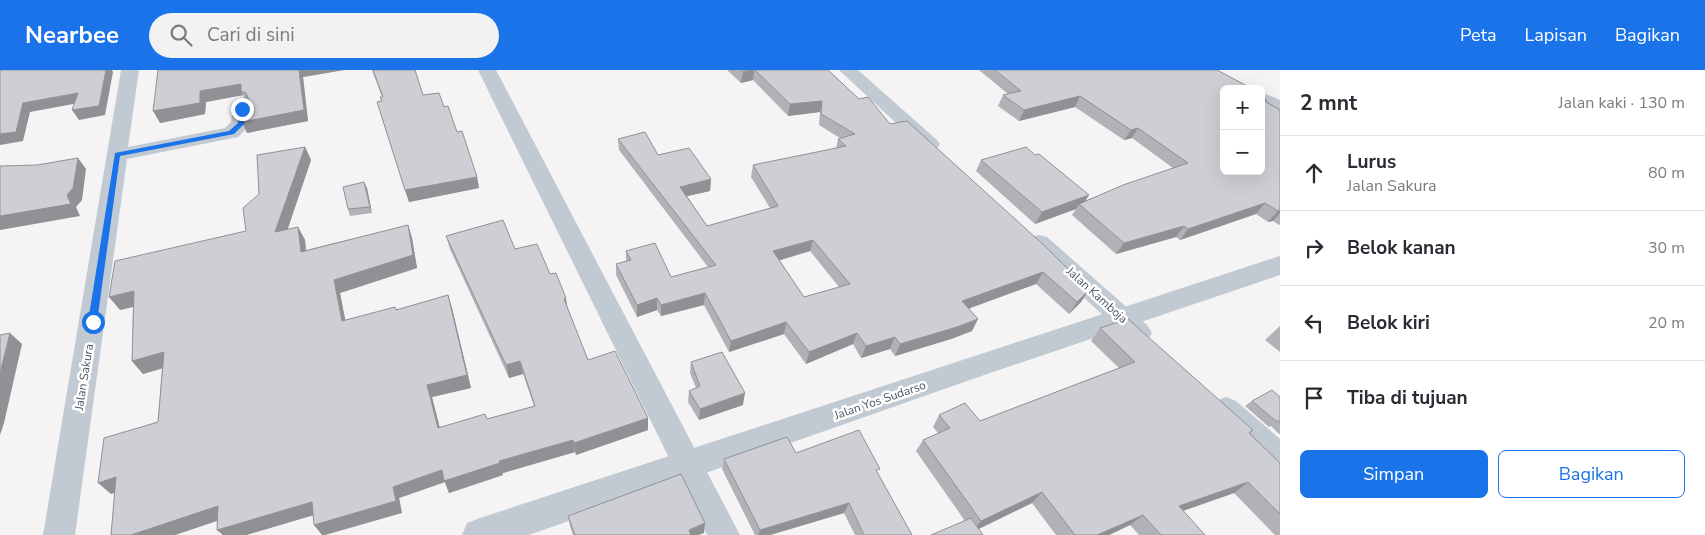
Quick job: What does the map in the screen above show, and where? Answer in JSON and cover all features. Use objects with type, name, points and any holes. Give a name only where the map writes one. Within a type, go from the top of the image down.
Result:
[{"type":"street","name":"Jalan Sakura","points":[[59,535],[130,70]]},
{"type":"street","points":[[487,70],[724,535]]},
{"type":"street","points":[[848,70],[943,156]]},
{"type":"street","points":[[1265,100],[1280,108]]},
{"type":"street","points":[[117,155],[232,133],[241,124],[242,109]]},
{"type":"street","name":"Jalan Kamboja","points":[[1021,227],[1156,348]]},
{"type":"street","name":"Jalan Yos Sudarso","points":[[480,535],[690,465],[1120,316],[1280,265]]},
{"type":"street","points":[[1207,393],[1280,457]]},
{"type":"building","points":[[0,70],[106,70],[99,106],[72,110],[78,93],[23,103],[16,132],[0,134]]},
{"type":"building","points":[[158,70],[299,70],[304,110],[242,122],[242,119],[248,113],[248,98],[246,93],[241,91],[241,84],[200,91],[200,103],[153,111]]},
{"type":"building","points":[[373,70],[415,70],[423,95],[439,93],[444,107],[448,106],[457,132],[462,131],[477,177],[405,190],[377,102],[382,101],[380,97],[383,97]]},
{"type":"building","points":[[755,70],[828,70],[859,99],[868,97],[890,124],[907,121],[1047,248],[1089,290],[1077,302],[1043,272],[962,301],[978,319],[957,327],[900,344],[895,337],[866,346],[857,333],[809,352],[786,322],[731,341],[705,293],[661,305],[657,298],[637,305],[616,264],[631,260],[626,251],[655,243],[671,277],[716,265],[618,139],[645,132],[658,155],[689,148],[711,179],[680,187],[707,226],[778,206],[753,165],[846,146],[838,139],[855,134],[821,114],[822,101],[790,104]],"holes":[[[813,240],[850,284],[804,297],[773,251]]]},
{"type":"building","points":[[995,70],[1217,70],[1245,85],[1220,85],[1220,175],[1265,175],[1265,102],[1280,110],[1280,210],[1278,211],[1265,203],[1188,229],[1184,226],[1124,243],[1079,204],[1123,185],[1188,163],[1138,128],[1131,130],[1080,96],[1024,110],[1003,95],[1021,91]]},
{"type":"building","points":[[305,147],[275,232],[298,227],[301,252],[408,225],[413,255],[334,280],[342,321],[395,307],[396,310],[448,295],[467,375],[427,385],[438,428],[485,414],[487,419],[535,406],[520,361],[506,365],[446,236],[503,220],[515,249],[537,244],[550,274],[556,273],[588,360],[615,351],[648,418],[574,443],[573,440],[499,461],[500,463],[444,481],[442,470],[393,487],[396,501],[314,525],[312,502],[217,530],[218,506],[131,535],[111,535],[116,477],[98,483],[104,438],[158,422],[164,352],[132,361],[134,291],[109,297],[115,261],[246,231],[243,208],[259,194],[257,155]]},
{"type":"building","points":[[1026,147],[1035,155],[1039,154],[1089,195],[1042,212],[981,160]]},
{"type":"building","points":[[78,158],[73,188],[67,195],[71,204],[0,216],[0,166],[37,165]]},
{"type":"building","points":[[364,182],[370,207],[348,209],[343,187]]},
{"type":"building","points":[[1128,319],[1253,430],[1249,433],[1280,463],[1280,514],[1248,482],[1179,506],[1205,535],[1161,535],[1143,515],[1097,535],[1075,535],[1042,492],[981,521],[923,440],[950,428],[939,415],[965,403],[980,421],[1135,362],[1100,328]]},
{"type":"building","points":[[10,333],[0,373],[0,335]]},
{"type":"building","points":[[722,352],[745,393],[700,409],[689,391],[700,386],[691,362]]},
{"type":"building","points":[[1272,390],[1280,397],[1280,422],[1276,421],[1252,401]]},
{"type":"building","points":[[859,430],[880,469],[876,470],[912,535],[864,535],[849,503],[760,530],[724,459],[787,437],[796,453]]},
{"type":"building","points":[[681,474],[705,523],[689,530],[691,535],[575,535],[568,516]]},
{"type":"building","points":[[971,518],[983,535],[931,535]]},
{"type":"route","points":[[93,322],[117,155],[232,133],[241,124],[242,109]]}]
